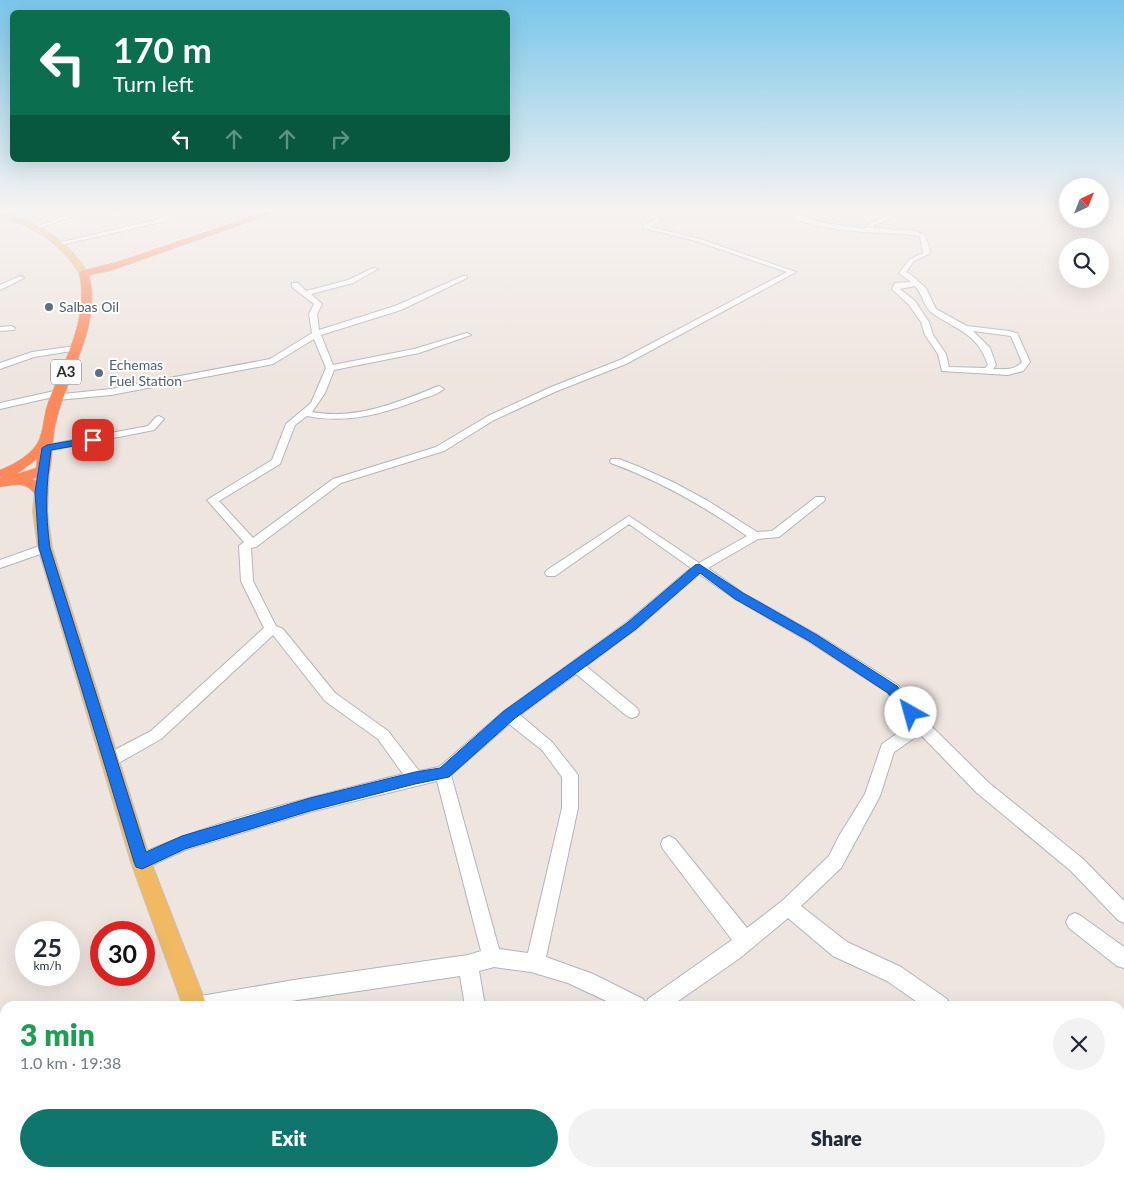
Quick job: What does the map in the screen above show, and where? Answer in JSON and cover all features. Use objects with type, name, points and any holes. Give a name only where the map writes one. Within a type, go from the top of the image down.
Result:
[{"type":"highway","points":[[84,273],[88,267],[112,267]]},
{"type":"highway","points":[[84,273],[112,267]]},
{"type":"highway","name":"A3","points":[[43,472],[48,422],[86,317],[88,302],[84,273]]},
{"type":"highway","points":[[1,480],[22,466],[47,444]]},
{"type":"highway","points":[[1,480],[43,472]]},
{"type":"highway","points":[[1,480],[26,481],[34,485],[40,492]]},
{"type":"main road","points":[[79,267],[84,273]]},
{"type":"main road","points":[[43,472],[40,511],[44,548],[142,862],[193,1001]]},
{"type":"street","points":[[415,778],[383,736],[330,697],[278,632],[271,629],[247,581],[245,546],[252,544],[337,481],[440,449],[491,418],[554,389],[623,362],[793,272],[778,267]]},
{"type":"street","points":[[907,267],[902,273],[909,276],[923,290],[933,310],[965,328],[989,353],[992,365],[987,371]]},
{"type":"street","points":[[306,293],[339,286],[368,274],[375,269]]},
{"type":"street","points":[[0,406],[58,395],[110,392],[159,384],[272,361],[316,334],[398,308],[465,277]]},
{"type":"street","points":[[0,288],[20,278]]},
{"type":"street","points":[[916,284],[898,285],[896,289],[912,303],[924,322],[929,335],[942,354],[945,369],[1008,372],[1020,369],[1026,362],[1014,335],[965,328]]},
{"type":"street","points":[[252,544],[212,500],[276,462],[291,424],[310,410],[323,388],[330,368],[316,334],[313,314],[318,304],[296,285]]},
{"type":"street","points":[[0,329],[11,328]]},
{"type":"street","points":[[330,368],[416,351],[467,335]]},
{"type":"street","points":[[0,378],[3,364],[32,355],[75,348]]},
{"type":"street","points":[[305,414],[323,418],[364,414],[397,406],[439,389]]},
{"type":"street","points":[[47,444],[151,428],[160,419]]},
{"type":"street","points":[[615,460],[650,473],[721,512],[755,536]]},
{"type":"street","points":[[142,862],[182,843],[310,805],[415,778],[444,773],[509,715],[632,626],[699,568],[755,536],[775,534],[820,499]]},
{"type":"street","points":[[552,573],[629,519],[739,596],[813,638],[892,689],[921,725],[983,788],[1077,865],[1124,914]]},
{"type":"street","points":[[0,564],[44,548]]},
{"type":"street","points":[[110,760],[156,735],[271,629]]},
{"type":"street","points":[[576,666],[632,712]]},
{"type":"street","points":[[509,715],[547,746],[570,775],[570,808],[535,964]]},
{"type":"street","points":[[662,1001],[745,941],[788,907],[835,862],[845,841],[872,796],[887,748],[921,725]]},
{"type":"street","points":[[444,773],[492,958]]},
{"type":"street","points":[[669,844],[745,941]]},
{"type":"street","points":[[788,907],[840,949],[894,974],[933,1001]]},
{"type":"street","points":[[1075,922],[1124,959]]},
{"type":"street","points":[[230,1001],[468,965],[492,958],[535,964],[606,989],[627,1001]]},
{"type":"street","points":[[468,965],[474,1001]]},
{"type":"place","name":"Salbas Oil","points":[[49,307]]},
{"type":"place","name":"Echemas Fuel Station","points":[[99,373]]},
{"type":"route","points":[[93,440],[47,448],[40,492],[44,548],[142,862],[182,843],[310,805],[415,778],[444,773],[509,715],[632,626],[699,568],[739,596],[813,638],[892,689],[911,713]]}]
